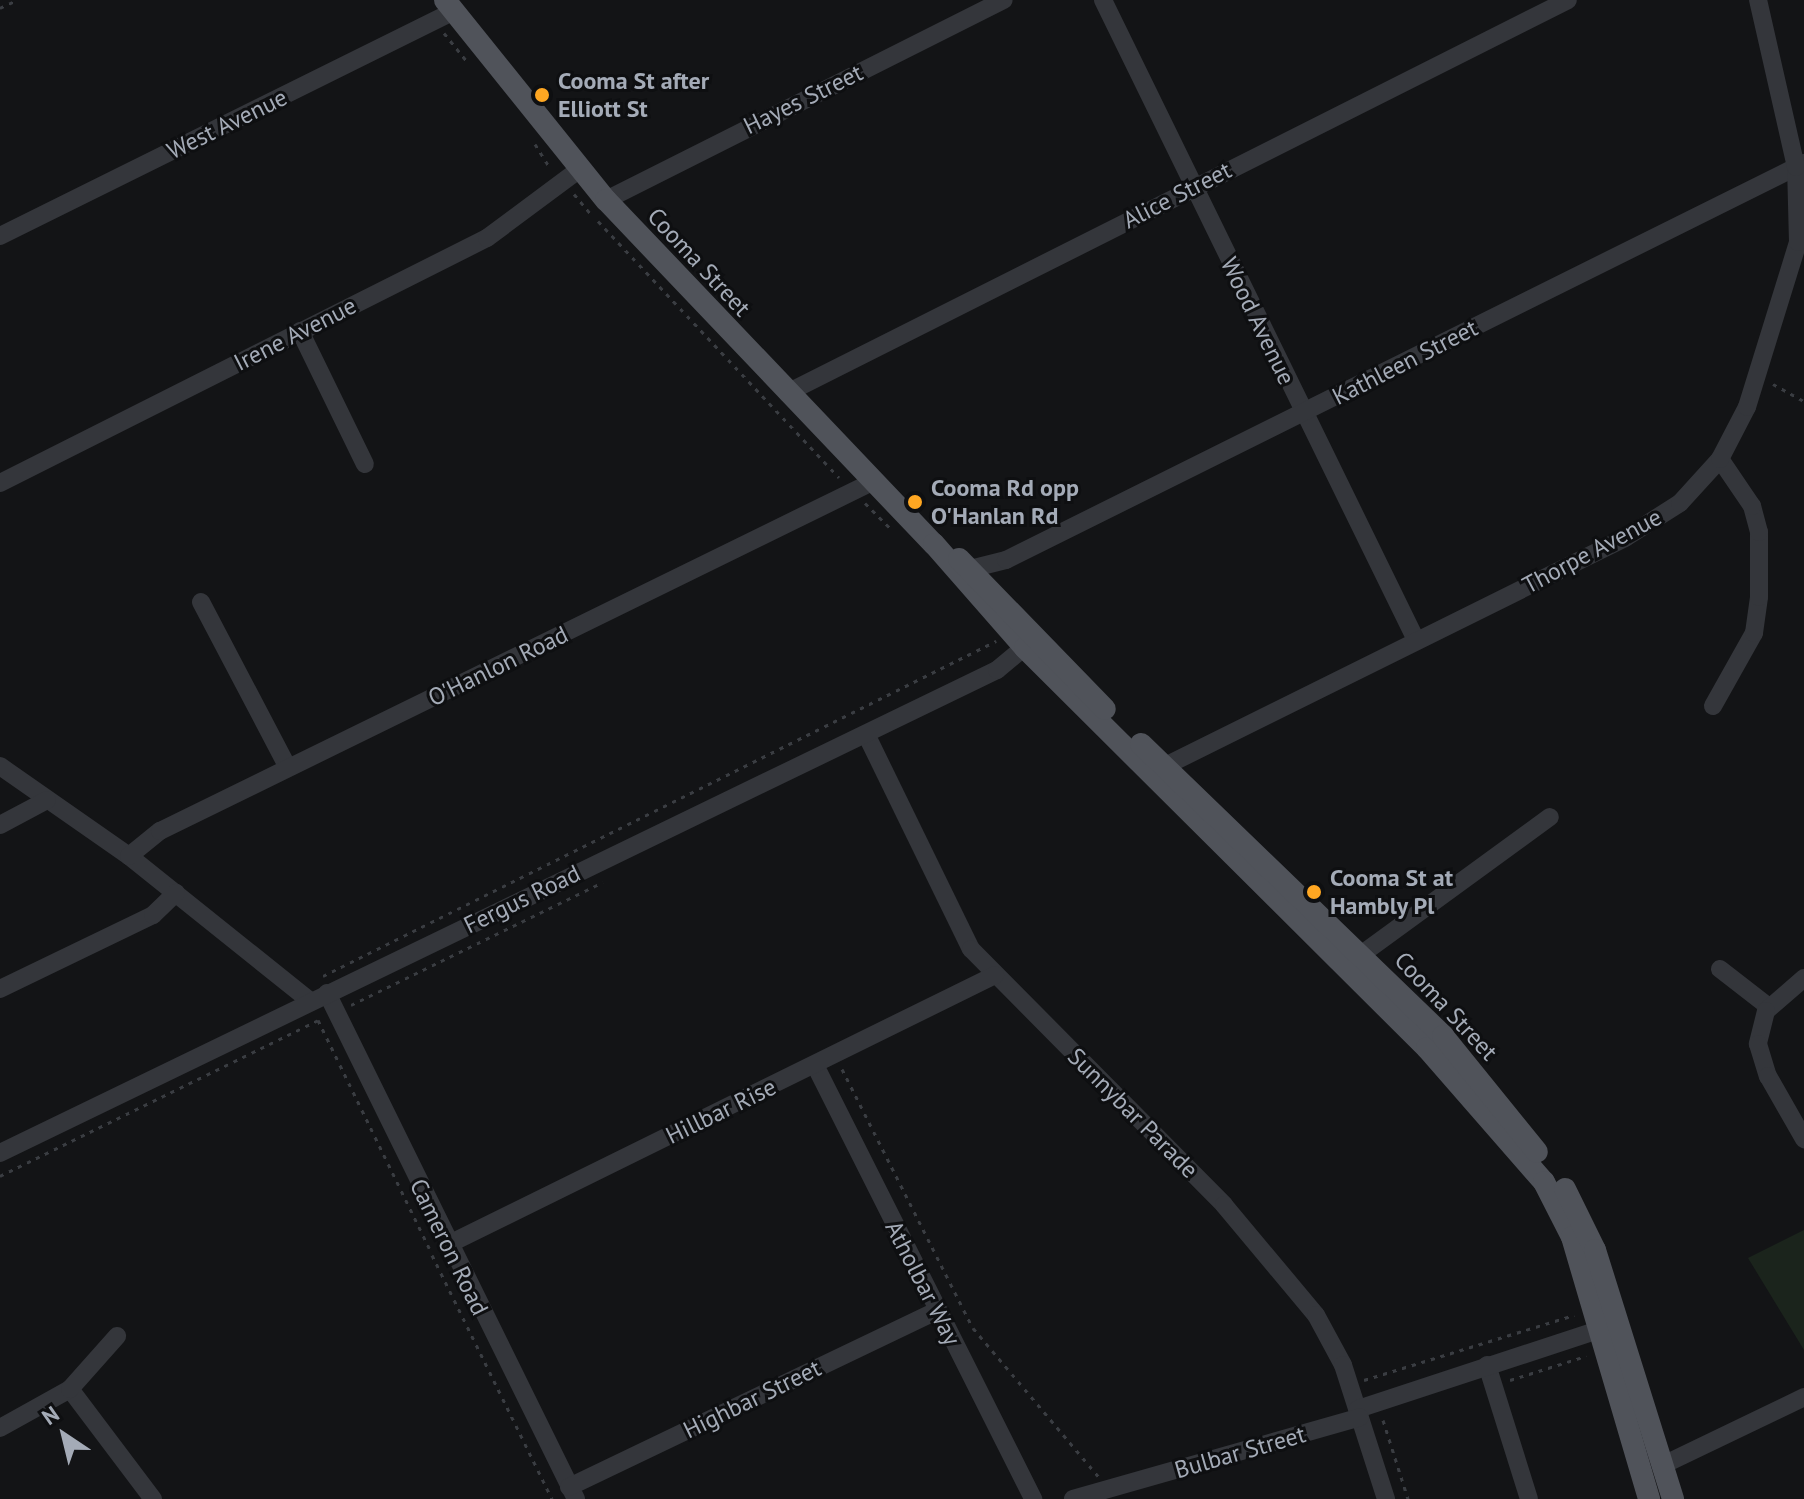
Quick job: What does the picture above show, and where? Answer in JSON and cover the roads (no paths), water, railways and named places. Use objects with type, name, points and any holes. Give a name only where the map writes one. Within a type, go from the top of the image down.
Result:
[{"type":"main road","name":"Cooma Street","points":[[445,11],[572,175],[606,200],[787,393],[863,487],[970,569],[989,588],[1025,647]]},
{"type":"main road","name":"Cooma Street","points":[[934,544],[1025,647],[1353,960],[1443,1036],[1563,1185],[1586,1226],[1604,1373],[1649,1499]]},
{"type":"main road","name":"Cooma Street","points":[[1600,1329],[1663,1465],[1673,1499]]},
{"type":"main road","points":[[1604,1373],[1633,1423],[1663,1465],[1653,1482],[1655,1499]]},
{"type":"street","name":"Hayes Street","points":[[606,200],[1003,0]]},
{"type":"street","name":"Wood Avenue","points":[[1103,0],[1416,640]]},
{"type":"street","name":"Alice Street","points":[[787,393],[1568,0]]},
{"type":"street","name":"Thorpe Avenue","points":[[1157,770],[1654,522],[1680,503],[1720,459],[1747,407],[1798,242],[1800,165],[1758,0]]},
{"type":"street","name":"West Avenue","points":[[0,236],[445,11]]},
{"type":"street","name":"Kathleen Street","points":[[970,569],[1006,560],[1800,165]]},
{"type":"street","name":"Irene Avenue","points":[[0,483],[487,238],[572,175]]},
{"type":"street","points":[[300,331],[365,464]]},
{"type":"street","points":[[1713,706],[1754,633],[1759,597],[1759,532],[1752,506],[1720,459]]},
{"type":"street","name":"O'Hanlon Road","points":[[129,856],[160,831],[863,487]]},
{"type":"street","points":[[989,588],[1006,560]]},
{"type":"street","points":[[201,602],[288,768]]},
{"type":"street","name":"Fergus Road","points":[[0,1153],[317,991],[866,734],[1025,647]]},
{"type":"street","name":"Sunnybar Parade","points":[[866,734],[971,949],[1224,1205],[1297,1291],[1332,1340],[1386,1499]]},
{"type":"street","name":"Cameron Road","points":[[0,766],[317,991],[572,1493]]},
{"type":"street","points":[[0,825],[47,800]]},
{"type":"street","points":[[1353,960],[1550,817]]},
{"type":"street","points":[[0,989],[153,915],[176,893]]},
{"type":"street","points":[[1720,969],[1769,1007]]},
{"type":"street","name":"Hillbar Rise","points":[[447,1245],[995,975]]},
{"type":"street","points":[[1804,978],[1769,1007],[1759,1032],[1759,1056],[1804,1139]]},
{"type":"street","name":"Atholbar Way","points":[[815,1065],[1033,1499]]},
{"type":"street","name":"Highbar Street","points":[[572,1493],[936,1311]]},
{"type":"street","name":"Bulbar Street","points":[[1073,1499],[1109,1491],[1489,1373],[1600,1329]]},
{"type":"street","points":[[0,1428],[70,1389],[117,1336]]},
{"type":"street","points":[[1489,1373],[1529,1499]]},
{"type":"street","points":[[70,1389],[153,1499]]},
{"type":"street","points":[[1663,1465],[1804,1397]]},
{"type":"place","name":"Cooma St after Elliott St","points":[[542,95]]},
{"type":"place","name":"Cooma Rd opp O'Hanlan Rd","points":[[915,502]]},
{"type":"place","name":"Cooma St at Hambly Pl","points":[[1314,892]]}]
